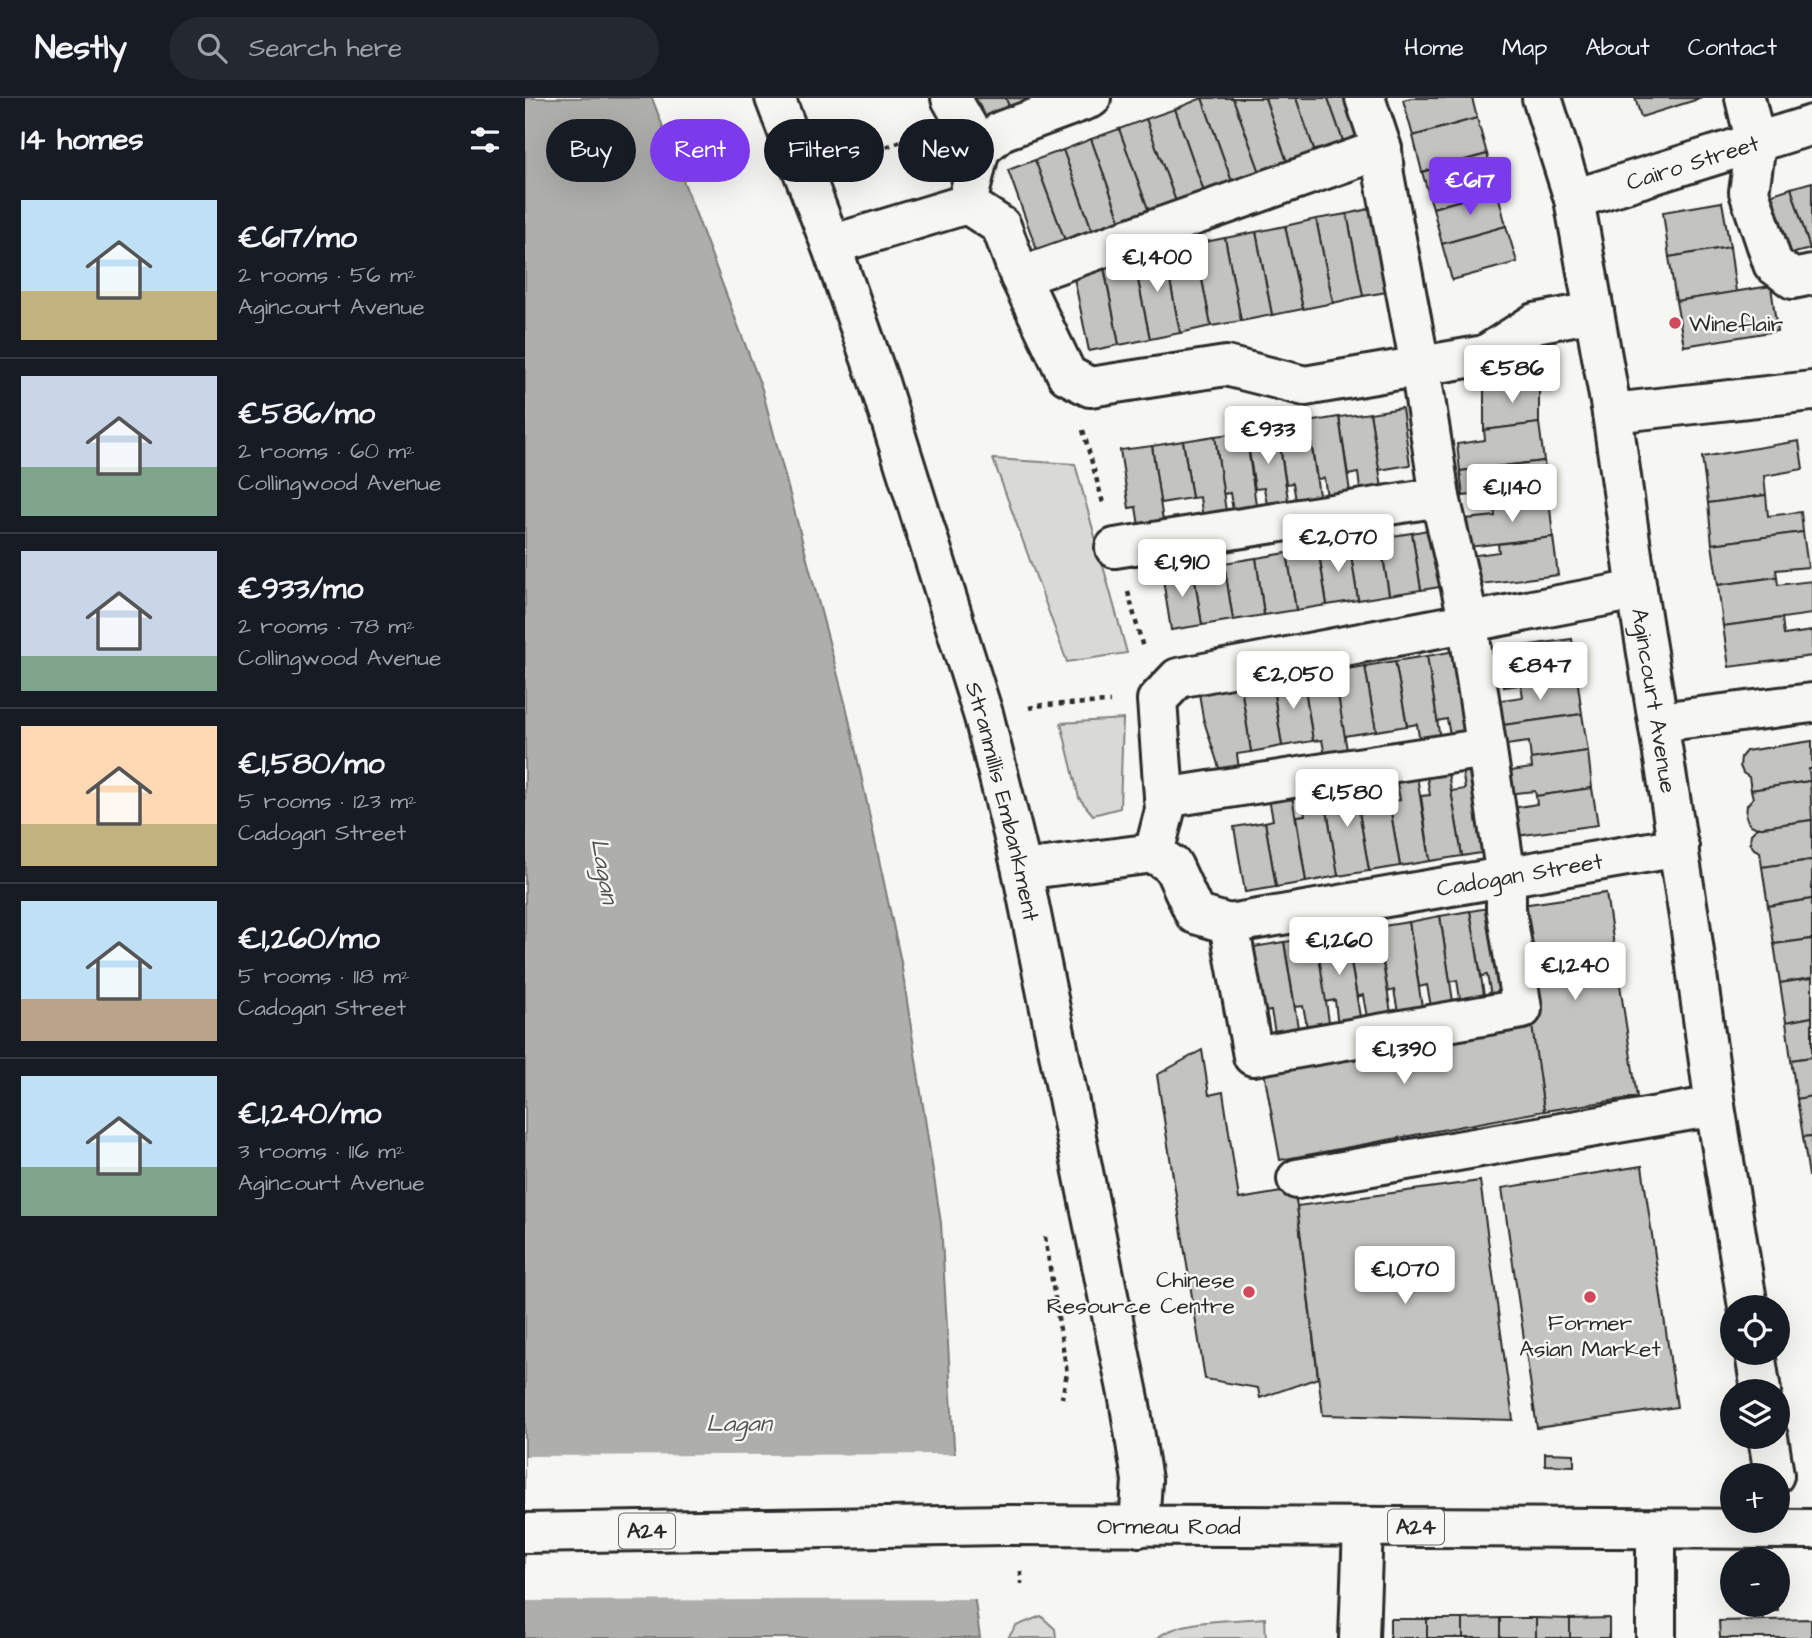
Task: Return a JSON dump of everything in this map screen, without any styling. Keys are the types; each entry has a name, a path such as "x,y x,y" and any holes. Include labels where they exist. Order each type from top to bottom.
{"street":[{"name":"Stranmillis Embankment","path":"775,98 878,379 984,717 1022,870 1129,1399 1143,1480 1139,1527"},
{"path":"994,129 1001,131 1091,98"},
{"path":"1229,924 1253,1056 1522,1009 1506,909 1506,877 1465,605 1440,496 1420,366 1384,175 1382,149 1365,98"},
{"name":"Agincourt Avenue","path":"1542,98 1574,199 1612,413 1637,590 1679,847 1715,1106 1746,1295"},
{"path":"1745,98 1756,144 1749,191 1773,264 1793,279 1812,275"},
{"name":"Cairo Street","path":"1574,199 1812,125"},
{"path":"1020,277 1382,149"},
{"path":"966,182 967,204"},
{"path":"831,245 967,204 1001,226 1020,277 1067,375 1090,387 1226,366 1305,386 1485,355 1535,323 1594,312"},
{"path":"1612,413 1812,391"},
{"path":"1115,548 1440,496"},
{"path":"1022,870 1154,853 1165,810 1157,700 1178,678 1637,590"},
{"path":"1659,722 1812,703"},
{"path":"1164,798 1486,748"},
{"name":"Cadogan Street","path":"1154,853 1173,866 1195,914 1229,924 1679,847"},
{"path":"1297,1179 1715,1106"},
{"name":"Ormeau Road","path":"525,1533 1021,1526 1720,1528"},
{"path":"1359,1638 1363,1527"},
{"path":"1656,1529 1656,1638"}],"path":[{"path":"1043,705 1157,700"},
{"path":"1043,1227 1067,1373 1062,1398"}],"shaded area":[{"path":"993,459 1075,464 1127,653 1067,662"},
{"path":"1123,719 1120,808 1093,815 1079,798 1061,723"},
{"path":"1041,1616 1055,1629 1056,1638 1008,1638 1016,1626"},
{"path":"1265,1618 1266,1638 1157,1638 1180,1627 1194,1624"}],"water":[{"name":"Lagan","path":"525,98 652,98 660,119 650,119 650,182 684,182 762,389 847,710 901,962 941,1223 954,1447 980,1638 525,1638"}],"pier":[{"path":"958,1454 979,1599 525,1601 525,1456"}],"building":[{"path":"974,98 1006,98 1011,112 991,119 982,119"},
{"path":"1006,98 1037,98 1011,112"},
{"path":"1202,98 1233,98 1264,183 1236,193"},
{"path":"1202,98 1236,193 1208,203 1175,109"},
{"path":"1233,98 1265,98 1291,173 1264,183"},
{"path":"1265,98 1296,98 1319,163 1291,173"},
{"path":"1296,98 1328,98 1347,152 1319,163"},
{"path":"1328,98 1359,98 1375,142 1347,152"},
{"path":"1472,98 1477,118 1413,136 1403,100"},
{"path":"1635,98 1702,98 1641,117"},
{"path":"1175,109 1208,203 1180,213 1146,119"},
{"path":"1477,118 1487,154 1422,172 1413,136"},
{"path":"1146,119 1180,213 1153,223 1119,129"},
{"path":"1119,129 1153,223 1125,234 1091,139"},
{"path":"1091,139 1125,234 1097,244 1063,150"},
{"path":"1063,150 1097,244 1070,254 1035,160"},
{"path":"1487,154 1497,190 1433,208 1422,172"},
{"path":"1035,160 1070,254 1042,264 1008,170"},
{"path":"1812,182 1812,248 1810,249 1791,188"},
{"path":"1791,188 1810,249 1779,257 1761,198"},
{"path":"1497,190 1506,226 1442,244 1433,208"},
{"path":"1722,202 1730,247 1669,257 1663,212"},
{"path":"1377,207 1393,291 1363,296 1347,214"},
{"path":"1347,214 1363,296 1333,303 1316,219"},
{"path":"1316,219 1333,303 1303,309 1285,226"},
{"path":"1285,226 1303,309 1272,315 1256,232"},
{"path":"1506,226 1517,262 1452,280 1442,244"},
{"path":"1256,232 1272,315 1241,321 1225,238"},
{"path":"1225,238 1241,321 1211,326 1195,244"},
{"path":"1195,244 1211,326 1180,333 1164,250"},
{"path":"1730,247 1736,292 1676,301 1669,257"},
{"path":"1164,250 1180,333 1150,339 1133,256"},
{"path":"1133,256 1150,339 1119,345 1103,262"},
{"path":"1103,262 1119,345 1089,351 1072,268"},
{"path":"1771,286 1777,331 1684,346 1676,301"},
{"path":"1539,381 1539,423 1484,430 1484,388"},
{"path":"1402,408 1410,465 1379,470 1370,413"},
{"path":"1370,413 1383,494 1361,497 1358,473 1348,475 1339,417"},
{"path":"1339,417 1351,499 1328,502 1324,478 1317,479 1308,422"},
{"path":"1308,422 1320,502 1297,506 1293,483 1286,484 1277,427"},
{"path":"1539,423 1544,461 1460,471 1457,444 1485,440 1484,430"},
{"path":"1277,427 1289,506 1268,510 1264,488 1255,489 1246,432"},
{"path":"1246,432 1257,512 1234,516 1230,493 1223,494 1215,436"},
{"path":"1215,436 1228,525 1204,528 1200,497 1192,498 1183,441"},
{"path":"1183,441 1192,498 1160,503 1152,446"},
{"path":"1799,441 1803,469 1764,476 1766,495 1708,503 1702,457"},
{"path":"1152,446 1164,528 1140,532 1136,507 1129,508 1120,450"},
{"path":"1544,461 1549,499 1494,506 1492,492 1463,496 1460,471"},
{"path":"1766,495 1768,516 1801,512 1803,532 1712,544 1708,503"},
{"path":"1549,499 1553,537 1469,547 1466,519 1495,516 1494,506"},
{"path":"1443,527 1452,585 1421,590 1412,533"},
{"path":"1803,532 1808,567 1776,570 1777,577 1718,585 1712,544"},
{"path":"1412,533 1421,590 1389,595 1380,538"},
{"path":"1553,537 1558,575 1472,585 1469,556 1499,552 1498,544"},
{"path":"1380,538 1389,595 1358,600 1349,543"},
{"path":"1349,543 1358,600 1327,605 1318,548"},
{"path":"1318,548 1327,605 1296,610 1287,553"},
{"path":"1287,553 1296,610 1264,615 1256,558"},
{"path":"1256,558 1264,615 1233,620 1224,563"},
{"path":"1224,563 1233,620 1202,625 1193,568"},
{"path":"1193,568 1202,625 1171,630 1162,573"},
{"path":"1777,577 1778,585 1812,581 1812,614 1723,626 1718,585"},
{"path":"1782,618 1784,635 1812,631 1812,656 1729,667 1723,626"},
{"path":"1572,639 1577,677 1504,687 1502,673 1486,675 1482,652"},
{"path":"1461,650 1477,741 1452,746 1447,719 1437,721 1427,656"},
{"path":"1427,656 1441,745 1421,749 1417,724 1407,726 1395,661"},
{"path":"1395,661 1407,726 1376,731 1365,666"},
{"path":"1365,666 1376,731 1344,736 1334,671"},
{"path":"1334,671 1349,762 1327,766 1322,740 1313,741 1303,676"},
{"path":"1303,676 1313,741 1282,746 1272,682"},
{"path":"1577,677 1582,714 1496,726 1493,701 1523,697 1521,684"},
{"path":"1272,682 1282,746 1251,752 1241,687"},
{"path":"1241,687 1251,752 1237,754 1240,777 1223,780 1203,718 1199,693"},
{"path":"1582,714 1588,751 1531,759 1529,742 1499,746 1496,726"},
{"path":"1812,741 1810,781 1751,790 1749,777 1743,773 1740,766 1741,757 1746,751"},
{"path":"1588,751 1592,788 1536,796 1535,791 1507,794 1504,772 1532,768 1531,759"},
{"path":"1477,754 1493,851 1462,856 1451,791 1465,789 1460,757"},
{"path":"1446,761 1462,856 1430,861 1421,796 1430,795 1425,765"},
{"path":"1415,763 1430,861 1400,866 1389,801 1400,800 1394,767"},
{"path":"1384,772 1400,866 1369,871 1358,806 1371,805 1366,775"},
{"path":"1353,776 1369,871 1338,876 1327,811 1335,810 1331,780"},
{"path":"1322,780 1338,876 1306,882 1296,816 1305,815 1300,784"},
{"path":"1810,781 1812,820 1757,828 1749,824 1746,816 1747,805 1753,798 1751,790"},
{"path":"1592,788 1598,825 1509,837 1506,809 1537,804 1536,796"},
{"path":"1291,789 1306,882 1276,887 1265,822 1273,820 1268,793"},
{"path":"1812,820 1812,860 1762,867 1760,852 1750,843 1751,834 1757,828"},
{"path":"1265,822 1276,887 1245,892 1234,827"},
{"path":"1812,860 1812,899 1768,906 1762,867"},
{"path":"1606,893 1637,1097 1544,1111 1514,906"},
{"path":"1812,899 1812,939 1774,944 1768,906"},
{"path":"1501,906 1516,996 1492,1000 1487,975 1481,976 1470,911"},
{"path":"1470,911 1485,1001 1461,1005 1457,980 1450,982 1440,916"},
{"path":"1440,916 1454,1008 1432,1012 1427,985 1419,987 1409,922"},
{"path":"1409,922 1423,1014 1399,1018 1394,990 1388,992 1377,927"},
{"path":"1377,927 1392,1019 1368,1023 1363,995 1357,997 1346,932"},
{"path":"1346,932 1361,1023 1338,1027 1335,1000 1325,1002 1316,937"},
{"path":"1316,937 1330,1028 1308,1031 1303,1006 1295,1007 1284,942"},
{"path":"1812,939 1812,978 1780,983 1774,944"},
{"path":"1284,942 1299,1034 1276,1038 1271,1011 1264,1012 1253,947"},
{"path":"1812,978 1812,1017 1786,1022 1780,983"},
{"path":"1530,1011 1544,1111 1280,1160 1262,1061"},
{"path":"1812,1017 1812,1057 1791,1060 1786,1022"},
{"name":"Chinese Resource Centre","path":"1202,1050 1209,1095 1223,1092 1239,1199 1293,1190 1297,1206 1318,1378 1260,1398 1258,1388 1205,1379 1157,1075"},
{"path":"1812,1057 1812,1096 1797,1099 1791,1060"},
{"path":"1812,1096 1812,1136 1803,1137 1797,1099"},
{"path":"1812,1136 1812,1175 1809,1176 1803,1137"},
{"name":"Former Asian Market","path":"1642,1166 1677,1407 1537,1428 1502,1188"},
{"path":"1480,1181 1513,1420 1323,1415 1297,1206"},
{"path":"1545,1453 1574,1454 1574,1466 1545,1465"},
{"path":"1500,1618 1500,1638 1463,1638 1463,1619"},
{"path":"1500,1618 1536,1618 1536,1638 1500,1638"},
{"path":"1536,1618 1570,1619 1570,1638 1536,1638"},
{"path":"1609,1618 1609,1638 1570,1638 1570,1619"},
{"path":"1390,1619 1427,1619 1427,1638 1390,1638"},
{"path":"1427,1619 1463,1619 1463,1638 1427,1638"},
{"path":"1811,1619 1811,1638 1720,1638 1719,1621"}],"place":[{"name":"Wineflair","path":"1675,323"},
{"name":"Chinese Resource Centre","path":"1249,1292"},
{"name":"Former Asian Market","path":"1590,1297"}]}
